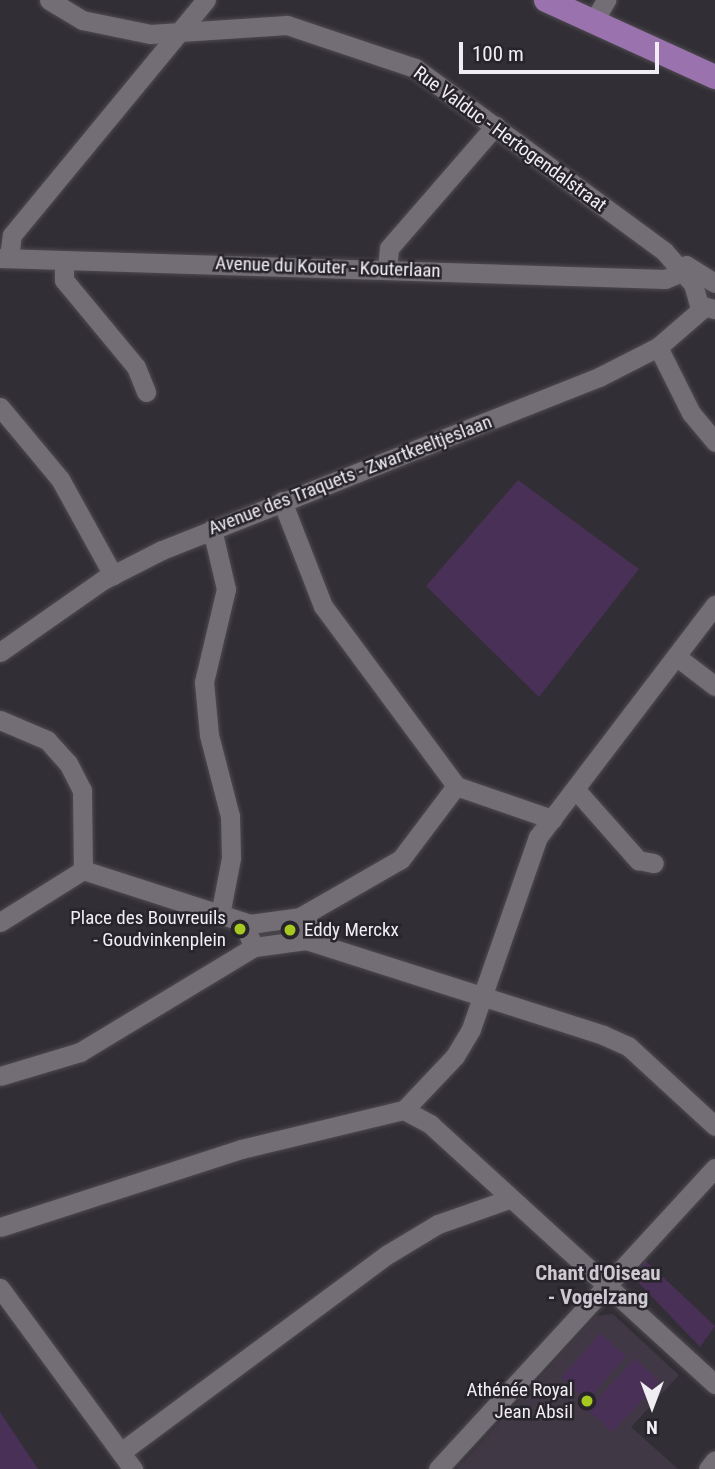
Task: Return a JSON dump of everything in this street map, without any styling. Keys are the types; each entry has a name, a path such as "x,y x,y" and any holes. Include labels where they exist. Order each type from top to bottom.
{"main road":[{"path":"545,0 715,77"}],"street":[{"name":"Rue Valduc - Hertogendalstraat","path":"49,0 82,20 117,31 177,33 287,25 415,68 678,267 708,294"},
{"path":"4,258 12,235 206,0"},
{"path":"593,22 606,0"},
{"path":"387,268 389,248 495,126"},
{"name":"Avenue du Kouter - Kouterlaan","path":"4,258 655,277 678,267"},
{"path":"64,260 64,279 136,367 146,392"},
{"name":"Avenue des Traquets - Zwartkeeltjeslaan","path":"0,652 113,575 212,529 599,377 658,346 708,294"},
{"path":"658,346 691,413 715,442"},
{"path":"0,407 60,479 113,575"},
{"path":"282,501 323,606 456,786 552,819"},
{"path":"212,529 226,589 204,682 207,727 230,816 231,858 220,915"},
{"path":"0,1227 241,1149 404,1110 426,1090 455,1056 484,995 528,856 552,819 715,605"},
{"path":"677,657 715,686"},
{"path":"0,720 47,740 68,763 82,790 83,870"},
{"path":"83,870 250,924 300,917 401,859 456,786"},
{"path":"576,790 638,860 654,863"},
{"path":"0,922 83,870"},
{"path":"300,917 308,922 306,940"},
{"path":"250,924 247,943 254,947"},
{"path":"0,1076 80,1052 254,947 306,940 578,1024 628,1046 715,1126"},
{"path":"426,1090 430,1124"},
{"path":"404,1110 430,1124 509,1199 715,1384"},
{"path":"438,1469 715,1168"},
{"path":"121,1452 388,1254 438,1224 509,1199"},
{"path":"0,1288 133,1469"},
{"path":"708,1469 715,1460"}],"shaded area":[{"path":"518,480 639,569 539,697 426,586"},
{"path":"645,1260 715,1326 700,1347 636,1280"},
{"name":"Athénée Royal Jean Absil","path":"613,1314 679,1375 631,1427 678,1469 457,1469 596,1316"},
{"path":"600,1333 626,1356 588,1400 561,1378"},
{"path":"635,1358 660,1381 612,1432 587,1409"},
{"path":"0,1412 38,1469 0,1469"}],"place":[{"name":"Place des Bouvreuils - Goudvinkenplein","path":"240,929"},
{"name":"Eddy Merckx","path":"290,930"},
{"name":"Athénée Royal Jean Absil","path":"587,1401"}],"district":[{"name":"Chant d'Oiseau - Vogelzang","path":"598,1285"}]}
